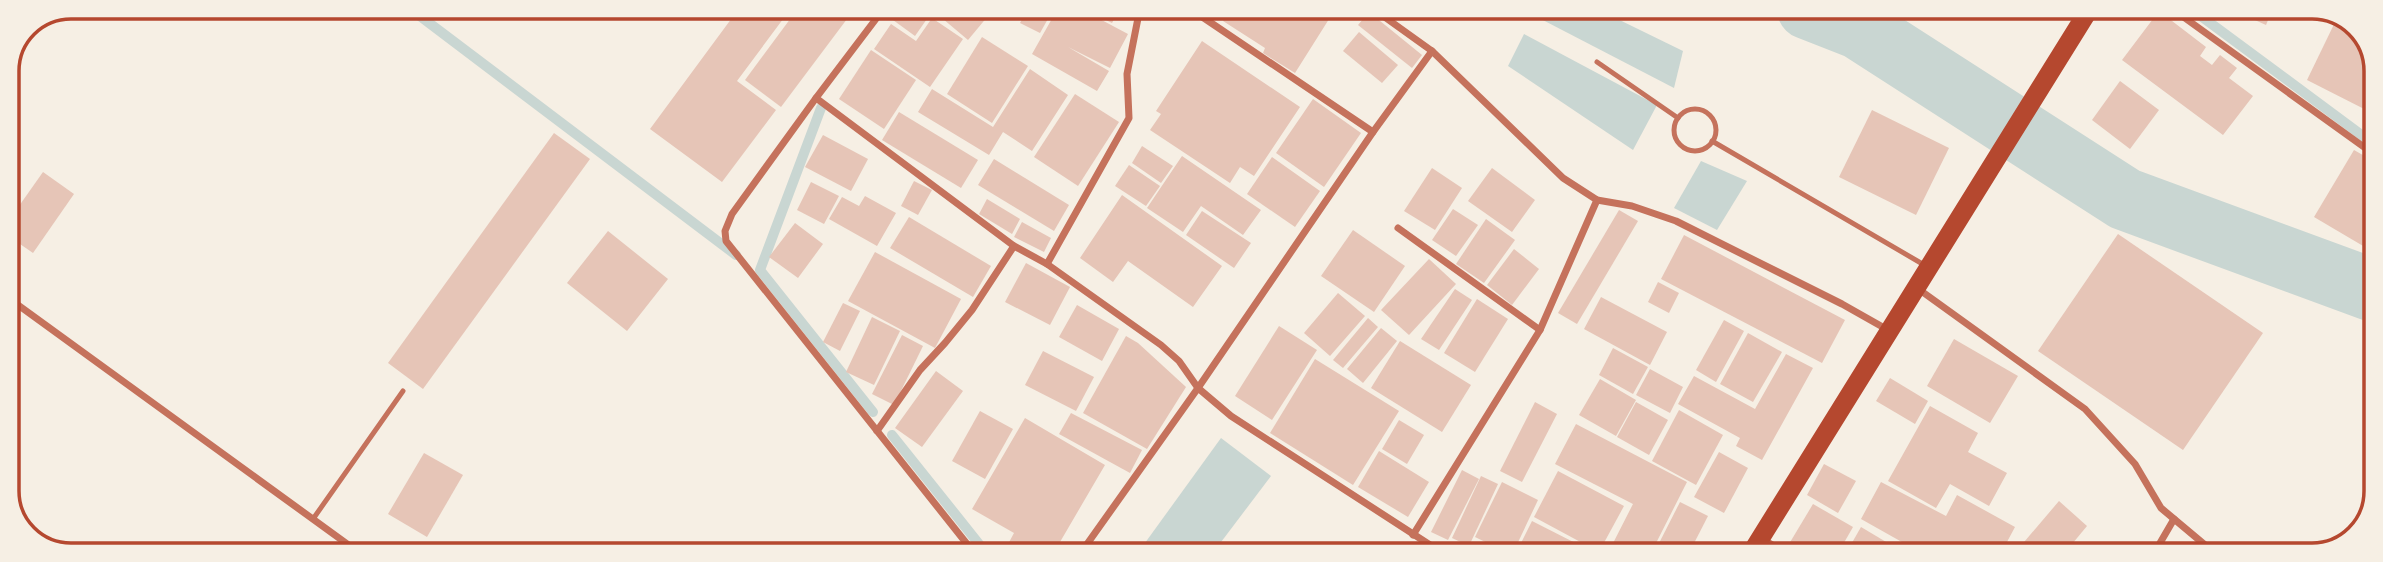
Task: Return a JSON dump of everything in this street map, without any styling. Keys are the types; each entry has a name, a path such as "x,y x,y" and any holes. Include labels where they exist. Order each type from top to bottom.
{"highway":[{"path":"1757,543 2083,19"}],"street":[{"path":"876,19 816,97 732,214 725,231 726,241 966,543"},
{"path":"1047,264 1129,118 1127,74 1138,19"},
{"path":"1205,19 1373,132"},
{"path":"1387,19 1432,51 1563,178 1597,200 1632,206 1676,220 1842,304 1889,331"},
{"path":"2187,19 2364,143"},
{"path":"1088,543 1432,51"},
{"path":"816,97 1014,246 1047,264 1161,345 1179,360 1198,388 1231,416 1426,543"},
{"path":"1413,535 1540,330 1597,200"},
{"path":"1398,228 1540,330"},
{"path":"877,432 920,370 972,310 1014,246"},
{"path":"1916,287 2085,409 2135,464 2161,508 2203,543"},
{"path":"19,306 346,543"},
{"path":"2160,543 2174,519"},
{"path":"1760,538 1768,543"}],"lane":[{"path":"1597,62 1678,118"},
{"path":"1698,108 1713,118 1717,134 1712,141 1707,149 1690,152 1676,143 1673,126 1682,112 1698,108"},
{"path":"1712,141 1928,268"},
{"path":"313,519 403,391"}],"shaded area":[{"path":"1541,19 1618,19 1683,51 1674,88"},
{"path":"1524,34 1657,105 1633,150 1508,66"},
{"path":"1701,161 1747,181 1717,230 1674,208"},
{"path":"1221,438 1271,476 1220,543 1145,543"}],"building":[{"path":"731,19 783,19 737,81 776,110 722,182 650,129"},
{"path":"790,19 847,19 781,107 745,80"},
{"path":"894,19 927,19 915,36"},
{"path":"931,19 963,39 930,87 874,49 891,24 916,41"},
{"path":"943,19 986,19 968,40"},
{"path":"1022,19 1048,19 1040,33 1020,23"},
{"path":"1052,19 1100,19 1128,34 1110,68 1068,47 1109,71 1097,91 1032,54"},
{"path":"1329,19 1295,73 1263,53 1265,48 1223,21"},
{"path":"1363,19 1378,19 1422,55 1412,68 1358,25"},
{"path":"2153,19 2169,19 2206,47 2200,56 2212,65 2220,55 2237,68 2229,78 2253,96 2223,135 2122,60"},
{"path":"2253,19 2268,19 2266,25"},
{"path":"2334,24 2338,26 2357,45 2362,58 2364,109 2307,80"},
{"path":"1359,32 1398,65 1382,83 1343,51"},
{"path":"982,37 1028,66 992,123 947,94"},
{"path":"1202,41 1300,107 1254,176 1240,167 1230,183 1150,130 1161,114 1156,111"},
{"path":"871,50 916,80 884,129 839,99"},
{"path":"1030,69 1068,95 1032,151 1003,132 989,155 918,112 932,89 993,127"},
{"path":"2120,81 2159,110 2130,149 2092,120"},
{"path":"1075,94 1119,122 1078,186 1034,157"},
{"path":"1313,99 1361,133 1324,187 1276,153"},
{"path":"1872,110 1949,148 1916,215 1839,177"},
{"path":"899,112 978,160 961,188 882,140"},
{"path":"554,133 590,159 423,389 388,363"},
{"path":"823,135 868,159 851,191 805,167"},
{"path":"1142,146 1173,166 1161,183 1132,163"},
{"path":"2354,150 2364,156 2364,247 2314,217"},
{"path":"1182,156 1261,210 1243,235 1201,206 1183,232 1147,208"},
{"path":"1272,157 1320,191 1295,227 1247,194"},
{"path":"994,159 1069,205 1054,231 978,185"},
{"path":"1129,165 1160,186 1146,206 1115,186"},
{"path":"1432,168 1462,188 1435,230 1404,211"},
{"path":"1492,168 1535,200 1512,232 1468,201"},
{"path":"43,172 74,194 33,253 19,243 19,206"},
{"path":"914,181 932,190 918,215 901,206"},
{"path":"811,182 839,196 824,224 797,210"},
{"path":"1122,195 1222,266 1193,307 1128,261 1113,282 1080,258"},
{"path":"865,196 896,213 877,246 829,219 842,197 859,206"},
{"path":"987,199 1020,219 1012,234 979,214"},
{"path":"1453,209 1478,225 1456,256 1432,240"},
{"path":"1619,210 1638,221 1577,324 1558,313"},
{"path":"1202,211 1251,243 1234,268 1186,235"},
{"path":"909,217 991,266 973,297 890,248"},
{"path":"1486,219 1515,240 1484,283 1456,264"},
{"path":"1022,222 1051,238 1044,252 1014,237"},
{"path":"795,223 823,244 798,278 769,257"},
{"path":"1353,230 1405,266 1374,312 1321,276"},
{"path":"608,231 668,279 627,331 567,283"},
{"path":"2118,234 2263,333 2183,450 2038,351"},
{"path":"1684,235 1845,320 1822,363 1661,279"},
{"path":"1514,249 1539,269 1512,305 1487,285"},
{"path":"875,252 961,299 935,348 848,301"},
{"path":"1429,259 1456,284 1409,335 1381,310"},
{"path":"1026,263 1070,287 1050,325 1005,302"},
{"path":"1658,282 1679,293 1669,313 1648,302"},
{"path":"1455,289 1472,300 1439,350 1421,339"},
{"path":"1338,293 1365,316 1330,356 1304,333"},
{"path":"1601,297 1667,332 1650,365 1584,329"},
{"path":"1477,299 1508,319 1475,372 1444,353"},
{"path":"843,303 860,311 840,351 823,342"},
{"path":"1077,305 1119,329 1102,361 1059,337"},
{"path":"872,317 900,331 874,385 846,372"},
{"path":"1368,318 1378,327 1343,368 1333,360"},
{"path":"1724,320 1744,331 1716,382 1696,370"},
{"path":"1279,326 1317,350 1272,420 1235,396"},
{"path":"1381,328 1397,341 1363,383 1347,369"},
{"path":"1748,333 1782,352 1753,402 1720,384"},
{"path":"902,335 923,346 894,405 872,394"},
{"path":"1126,336 1138,343 1186,387 1147,449 1083,413"},
{"path":"1954,339 2018,376 1990,423 1927,386"},
{"path":"1400,341 1471,385 1442,432 1371,388"},
{"path":"1613,348 1648,367 1633,394 1599,375"},
{"path":"1043,351 1094,377 1076,411 1025,385"},
{"path":"1786,354 1813,368 1762,460 1736,446 1740,438 1678,404 1694,376 1755,409"},
{"path":"1315,359 1399,411 1353,485 1270,433"},
{"path":"1650,369 1683,387 1670,413 1636,395"},
{"path":"936,371 963,391 922,447 895,428"},
{"path":"1890,378 1928,401 1915,424 1876,401"},
{"path":"1600,379 1636,400 1616,436 1579,415"},
{"path":"1535,402 1557,414 1522,482 1500,471"},
{"path":"1636,402 1668,420 1649,455 1617,437"},
{"path":"1930,406 1978,433 1968,452 2007,473 1989,506 1950,484 1936,508 1888,481"},
{"path":"1679,410 1723,435 1696,485 1652,461"},
{"path":"980,411 1013,429 985,479 952,461"},
{"path":"1071,413 1142,450 1130,473 1059,434"},
{"path":"1025,418 1105,465 1059,543 1009,543 1014,533 972,509"},
{"path":"1399,420 1424,435 1407,464 1382,449"},
{"path":"1576,424 1687,482 1656,543 1613,543 1633,504 1555,464"},
{"path":"1379,451 1429,482 1408,517 1358,487"},
{"path":"1719,452 1748,468 1724,513 1694,497"},
{"path":"424,453 463,475 427,537 388,514"},
{"path":"1824,464 1856,481 1838,513 1807,495"},
{"path":"1462,470 1479,479 1448,540 1431,532"},
{"path":"1558,471 1624,506 1604,543 1582,543 1534,517"},
{"path":"1481,476 1498,484 1470,543 1452,538"},
{"path":"1502,482 1538,500 1518,543 1487,543 1475,537"},
{"path":"1881,482 1946,516 1957,495 2015,527 2006,543 1904,543 1861,519"},
{"path":"2059,501 2087,526 2073,543 2023,543"},
{"path":"1680,502 1708,516 1694,543 1659,543"},
{"path":"1813,504 1853,527 1844,543 1790,543"},
{"path":"1532,521 1575,543 1521,543"},
{"path":"1861,527 1888,543 1852,543"}],"waterway":[{"path":"424,19 736,255"},
{"path":"1836,19 1859,28 2125,199 2364,287"},
{"path":"2205,19 2364,137"},
{"path":"821,108 760,270 873,412"},
{"path":"892,435 978,543"}]}
